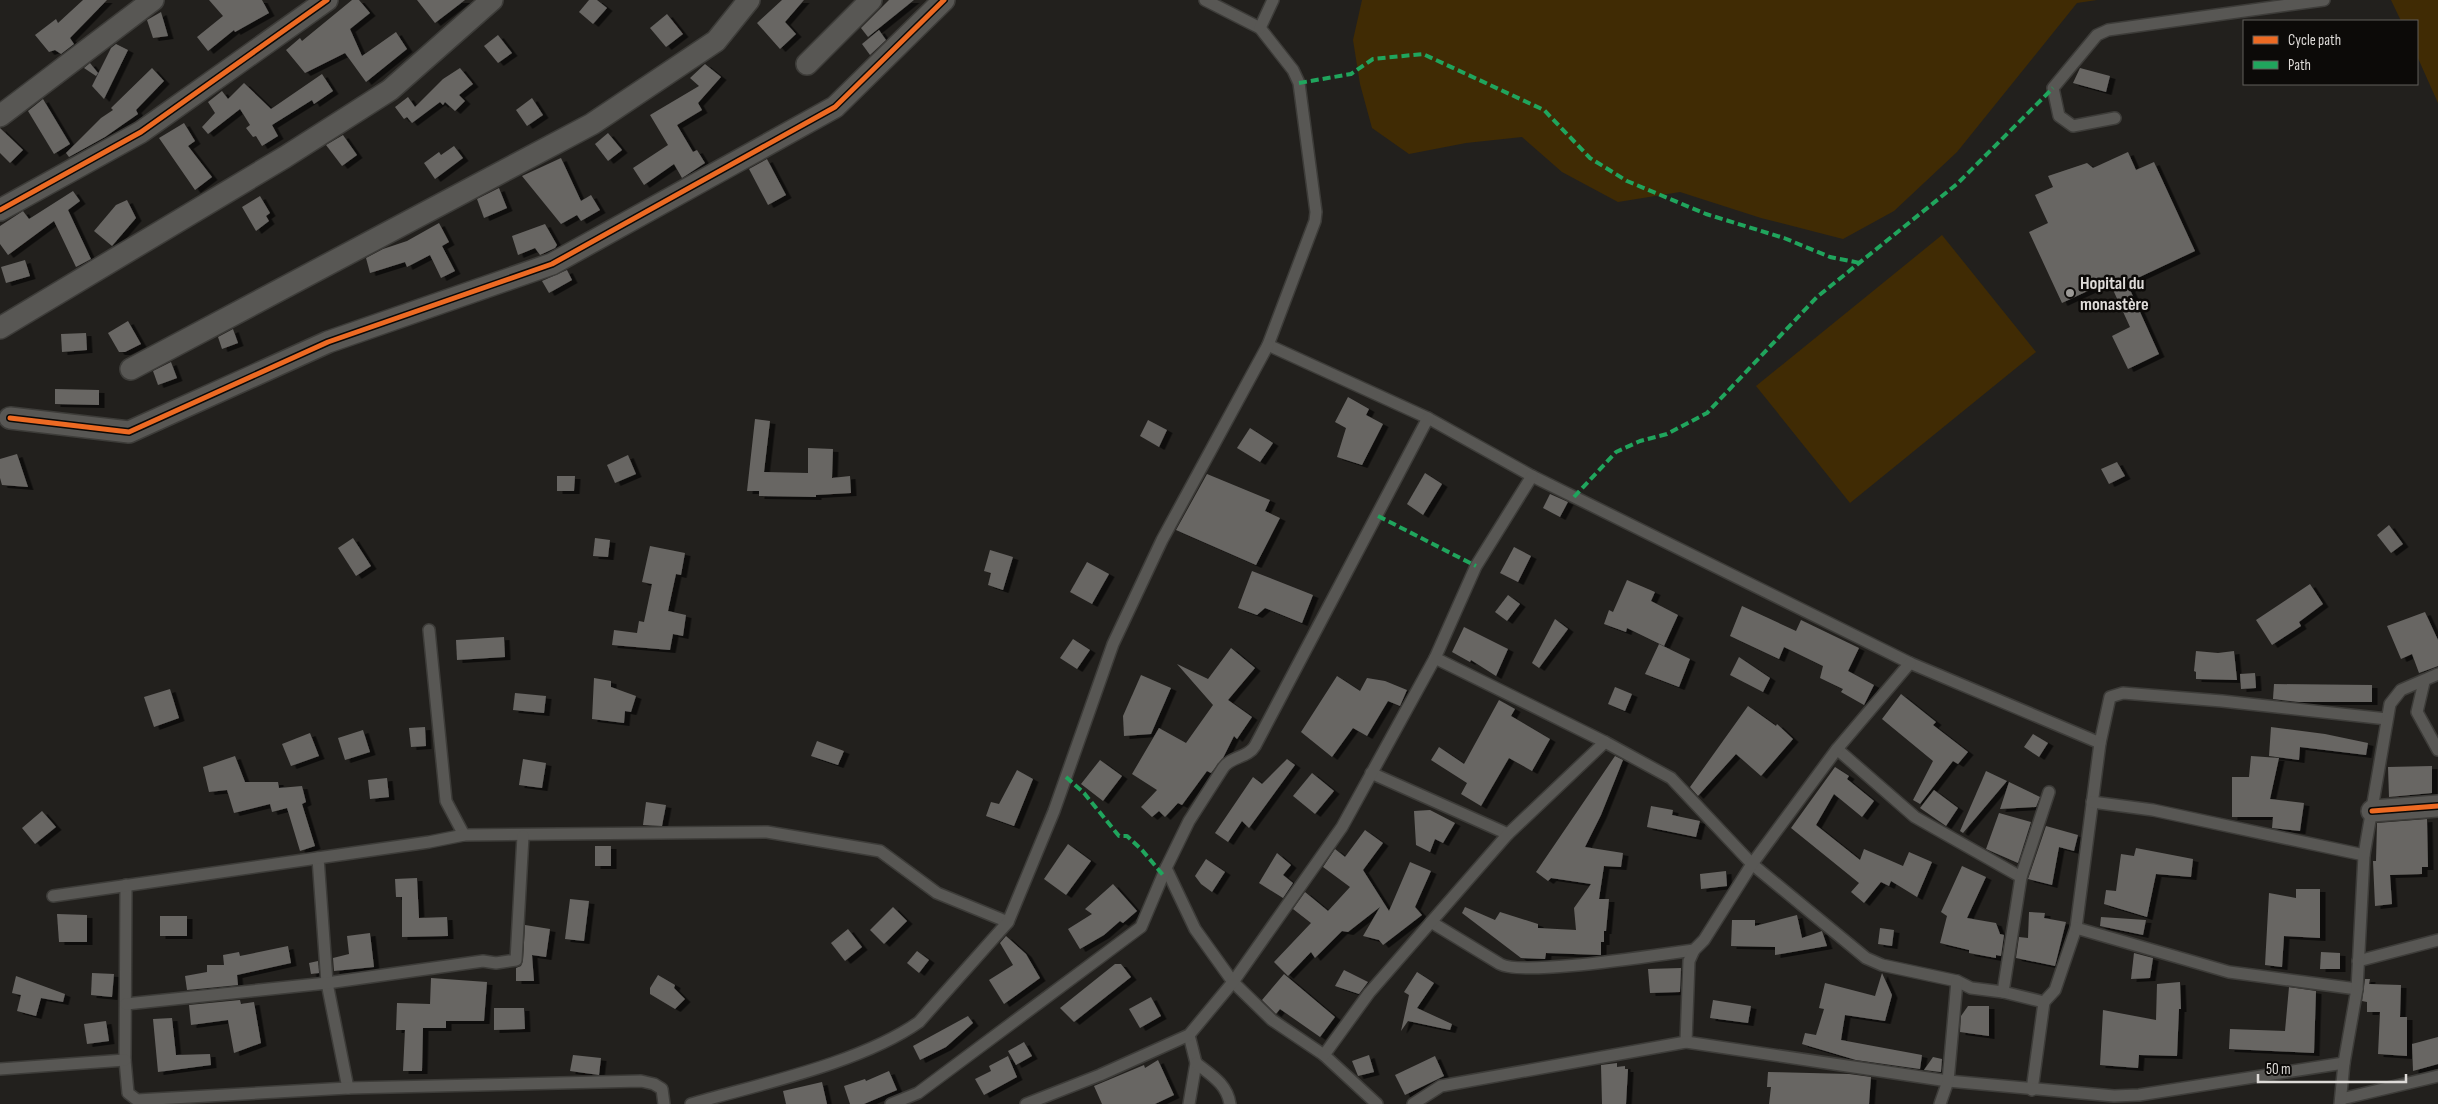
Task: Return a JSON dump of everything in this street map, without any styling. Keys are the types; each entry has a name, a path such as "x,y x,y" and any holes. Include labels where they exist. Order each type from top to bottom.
{"street":[{"path":"0,116 153,0"},
{"path":"0,210 141,132 327,0"},
{"path":"0,328 285,157 390,90 492,0"},
{"path":"131,369 592,124 716,41 749,0"},
{"path":"807,64 871,0"},
{"path":"10,418 129,432 328,342 552,264 835,107 944,0"},
{"path":"2372,811 2438,806"}],"lane":[{"path":"691,1104 849,1057 910,1028 919,1022 1008,922 1054,810 1113,644 1162,540 1268,345 1316,221 1299,83 1293,70 1260,28 1205,0"},
{"path":"1260,28 1273,0"},
{"path":"2115,118 2072,126 2059,116 2053,88 2097,35 2108,30 2324,0"},
{"path":"1268,345 1428,418 1532,476 1910,663 2100,744"},
{"path":"891,1104 918,1093 1141,927 1166,868 1189,821 1229,760 1253,749 1428,418"},
{"path":"1026,1104 1100,1075 1189,1035 1233,982 1342,827 1435,658 1476,566 1532,476"},
{"path":"429,630 446,801 464,835"},
{"path":"1435,658 1605,742 1671,778 1752,864 1866,958 1882,965 1956,981 1971,988 2003,992 2044,1002"},
{"path":"1686,1042 1689,962 1694,950 1704,940 1752,864 1837,749 1910,663"},
{"path":"2438,674 2424,682 2401,690 2390,704 2364,855 2357,989 2344,1063 2341,1102 2438,1076"},
{"path":"2424,682 2418,712 2438,750"},
{"path":"2032,1090 2044,1002 2056,990 2076,928 2100,744 2110,697 2123,693 2222,701 2387,719"},
{"path":"1324,1054 1368,993 1508,834 1605,742"},
{"path":"1837,749 1915,817 2021,877"},
{"path":"1372,773 1508,834"},
{"path":"2003,992 2021,877 2049,792"},
{"path":"2092,802 2153,810 2364,855"},
{"path":"53,896 429,842 464,835 523,836 757,831 871,849 889,856 947,899 1008,922"},
{"path":"126,1004 327,983 483,961 496,963 516,960 523,836"},
{"path":"318,858 327,983 348,1088"},
{"path":"1166,868 1194,929 1233,982 1272,1020 1324,1054 1377,1104"},
{"path":"126,885 125,1060 128,1093 137,1100 348,1088 641,1081 654,1084 662,1089 664,1104"},
{"path":"1431,922 1500,964 1512,968 1577,965 1694,950"},
{"path":"2076,928 2229,972 2357,989"},
{"path":"2358,961 2438,940"},
{"path":"1940,1104 1948,1081 1956,981"},
{"path":"1189,1035 1196,1063 1189,1104"},
{"path":"1413,1104 1441,1086 1686,1042 1948,1081 2114,1096 2139,1100 2344,1063"},
{"path":"0,1069 125,1060"},
{"path":"1196,1063 1223,1085 1228,1094 1230,1104"}],"shaded area":[{"path":"1362,0 2097,0 2077,3 1957,152 1894,211 1843,239 1761,218 1680,192 1618,202 1562,172 1522,137 1466,143 1409,154 1372,128 1360,84 1353,40"},
{"path":"2391,0 2438,0 2438,103 2418,58 2418,20 2401,20"},
{"path":"1942,235 2036,352 1850,503 1756,386"}],"building":[{"path":"83,0 107,0 70,38 74,44 61,54 55,50 49,52 35,35 56,19 58,23"},
{"path":"209,0 262,0 269,13 235,32 234,30 208,51 197,37 223,16"},
{"path":"352,0 359,0 370,13 350,29 362,56 396,32 407,49 366,82 345,53 305,73 286,50 300,38 302,41"},
{"path":"417,0 465,0 435,23"},
{"path":"589,0 597,0 607,8 593,24 579,12"},
{"path":"782,0 804,0 785,22 796,34 780,49 757,23"},
{"path":"889,0 914,0 868,37 861,28"},
{"path":"161,12 168,36 153,38 147,20"},
{"path":"667,14 683,34 666,47 650,28"},
{"path":"879,30 886,40 870,55 862,44"},
{"path":"498,35 512,53 498,63 484,46"},
{"path":"116,44 128,50 104,99 92,86 111,48"},
{"path":"90,63 98,73 96,76 84,68"},
{"path":"705,64 721,77 698,103 702,110 677,125 693,152 697,150 705,163 682,178 674,164 644,185 633,168 668,145 650,115 699,86 690,78"},
{"path":"152,68 164,81 136,110 138,114 105,137 69,157 66,153 101,118 113,110 111,108"},
{"path":"460,68 473,84 459,95 465,101 455,111 445,102 443,105 440,102 412,123 407,117 404,119 395,107 408,97 415,107 443,79"},
{"path":"2080,68 2110,76 2106,92 2073,83"},
{"path":"322,74 333,91 314,104 312,100 272,125 278,136 262,146 256,136 253,137 246,128 250,125 240,109 208,134 202,127 215,113 208,102 222,91 228,99 244,83 271,109"},
{"path":"532,98 543,115 527,126 516,110"},
{"path":"43,99 70,144 54,154 28,111"},
{"path":"184,123 195,141 188,146 212,177 195,190 159,138"},
{"path":"0,128 23,150 10,163 0,153"},
{"path":"608,133 622,150 608,161 595,144"},
{"path":"343,135 357,155 342,166 326,145"},
{"path":"454,146 463,158 435,179 424,163 439,152 441,155"},
{"name":"Hopital du monastère","path":"2128,152 2136,170 2154,162 2195,251 2127,283 2159,354 2128,369 2112,336 2130,327 2109,281 2062,303 2029,232 2048,223 2035,195 2053,187 2048,176 2087,163 2093,168"},
{"path":"561,158 581,201 591,195 600,210 581,221 577,215 561,224 522,176"},
{"path":"767,159 786,195 768,205 749,169"},
{"path":"499,188 507,208 484,218 477,199"},
{"path":"73,191 80,201 68,210 91,259 76,267 54,221 8,255 0,244 0,226 23,211 29,219"},
{"path":"260,196 270,213 266,216 269,221 256,231 242,207"},
{"path":"127,200 136,218 112,246 94,231 116,205"},
{"path":"439,223 449,242 442,246 455,271 441,278 430,255 407,267 405,262 370,273 366,258 383,249 407,241"},
{"path":"545,224 557,245 555,248 540,255 535,248 518,255 512,236"},
{"path":"25,260 30,276 6,283 1,267"},
{"path":"567,270 572,280 549,293 542,281"},
{"path":"128,321 141,344 125,352 119,352 108,333"},
{"path":"233,329 238,343 222,349 218,337"},
{"path":"86,333 87,350 62,352 61,334"},
{"path":"171,362 177,378 158,385 153,371"},
{"path":"55,389 99,390 99,405 55,404"},
{"path":"1348,397 1369,409 1366,415 1383,424 1362,465 1337,457 1346,428 1335,422"},
{"path":"755,419 770,421 764,472 808,473 808,448 833,449 832,478 850,476 851,493 816,495 816,497 759,496 759,491 747,491"},
{"path":"1148,420 1167,430 1159,447 1140,436"},
{"path":"1250,428 1273,443 1260,462 1237,448"},
{"path":"17,454 28,487 2,485 0,459"},
{"path":"628,455 636,474 615,483 607,465"},
{"path":"2117,462 2125,476 2109,484 2101,469"},
{"path":"1425,473 1442,484 1423,515 1407,504"},
{"path":"1207,474 1270,500 1265,511 1280,518 1256,565 1176,530"},
{"path":"557,476 575,476 574,491 557,491"},
{"path":"1550,494 1568,502 1560,517 1543,508"},
{"path":"2389,525 2403,544 2391,553 2377,535"},
{"path":"353,538 371,566 356,576 338,548"},
{"path":"595,538 610,540 608,557 593,556"},
{"path":"650,546 685,553 681,575 676,574 668,611 686,615 683,636 673,634 670,650 612,645 614,630 637,633 639,621 644,622 652,584 642,582"},
{"path":"1514,547 1531,556 1518,582 1500,573"},
{"path":"990,550 1013,557 1003,590 988,585 991,573 984,571"},
{"path":"1087,562 1109,574 1092,604 1070,592"},
{"path":"1252,571 1313,595 1302,623 1265,608 1257,615 1238,608"},
{"path":"1627,580 1655,592 1651,601 1678,615 1664,646 1627,628 1626,632 1604,624 1609,610 1613,612"},
{"path":"2310,584 2323,604 2299,622 2301,626 2272,645 2256,620"},
{"path":"1508,595 1520,604 1507,621 1495,612"},
{"path":"1742,606 1796,631 1801,620 1859,648 1848,671 1874,685 1864,705 1841,692 1843,689 1820,678 1823,666 1784,647 1779,659 1730,636"},
{"path":"2425,612 2438,640 2438,666 2419,673 2412,654 2401,659 2387,626"},
{"path":"1555,619 1568,629 1539,668 1532,663"},
{"path":"1464,627 1508,649 1496,676 1471,660 1470,662 1452,652"},
{"path":"504,637 505,657 457,660 456,640"},
{"path":"1073,639 1090,650 1077,669 1060,658"},
{"path":"1659,644 1690,659 1679,687 1645,674"},
{"path":"1231,648 1255,668 1228,700 1252,717 1237,739 1234,736 1223,758 1211,773 1207,771 1182,805 1178,803 1165,817 1159,811 1152,817 1141,807 1157,790 1132,774 1159,728 1186,743 1213,705 1177,664 1208,679"},
{"path":"2196,651 2218,653 2234,651 2237,680 2196,679 2196,672 2194,671"},
{"path":"1739,657 1770,678 1763,692 1730,675"},
{"path":"2255,673 2256,688 2241,689 2240,674"},
{"path":"1141,675 1171,688 1151,734 1124,736 1123,716"},
{"path":"1337,676 1360,691 1367,678 1385,681 1407,690 1400,706 1388,701 1367,736 1353,728 1332,757 1301,732"},
{"path":"594,678 611,681 611,687 636,696 631,712 625,711 624,723 592,719"},
{"path":"2274,684 2372,685 2372,702 2299,702 2273,699"},
{"path":"1615,687 1632,694 1625,711 1608,704"},
{"path":"170,689 179,718 154,727 144,697"},
{"path":"515,693 546,696 544,713 513,710"},
{"path":"1901,694 1936,722 1933,725 1968,752 1958,764 1953,761 1920,804 1913,800 1933,761 1882,719"},
{"path":"1499,700 1515,709 1511,716 1550,739 1532,771 1509,758 1481,806 1461,794 1467,783 1431,760 1439,747 1464,764"},
{"path":"1748,706 1776,726 1777,724 1793,739 1761,776 1736,754 1698,796 1690,787"},
{"path":"425,727 426,746 411,747 409,728"},
{"path":"2271,727 2325,734 2368,743 2366,755 2300,747 2299,760 2269,756"},
{"path":"363,730 370,752 345,760 338,738"},
{"path":"310,733 319,756 291,766 282,744"},
{"path":"2033,734 2048,743 2039,757 2024,747"},
{"path":"817,741 844,751 838,765 811,756"},
{"path":"235,756 245,782 278,782 279,788 302,786 306,802 302,804 315,846 300,851 287,808 272,812 270,804 234,813 227,790 209,792 203,767"},
{"path":"1615,756 1623,760 1601,815 1585,847 1623,853 1621,867 1604,866 1599,899 1609,899 1604,942 1601,942 1601,955 1546,953 1545,959 1521,958 1462,913 1465,907 1495,920 1500,912 1538,924 1538,928 1576,930 1574,908 1591,884 1551,878 1548,881 1536,872"},
{"path":"2251,756 2279,758 2270,799 2304,803 2300,831 2272,828 2273,817 2232,817 2232,777 2249,777"},
{"path":"523,759 546,763 542,788 519,785"},
{"path":"1287,759 1295,765 1249,828 1242,821 1228,842 1215,833 1253,777 1262,784"},
{"path":"1100,760 1122,776 1103,801 1081,784"},
{"path":"2432,766 2432,793 2389,797 2388,767"},
{"path":"1835,767 1849,776 1847,779 1874,801 1862,817 1834,794 1816,825 1860,860 1864,849 1903,866 1909,852 1932,862 1917,897 1891,881 1889,886 1881,882 1864,903 1851,892 1859,883 1791,828"},
{"path":"1017,770 1033,779 1014,826 986,816 991,802 999,804"},
{"path":"1986,771 2007,781 1963,833 1960,831"},
{"path":"1312,773 1334,791 1315,814 1293,796"},
{"path":"387,778 389,797 370,799 368,780"},
{"path":"2009,782 2040,797 2036,807 2000,809"},
{"path":"1934,790 1958,808 1946,826 1920,808"},
{"path":"646,802 666,805 662,826 643,825"},
{"path":"1651,806 1673,810 1672,815 1700,821 1696,837 1647,827"},
{"path":"1430,810 1455,823 1443,843 1435,839 1430,852 1416,845 1414,811"},
{"path":"42,811 56,827 35,844 22,828"},
{"path":"1999,813 2031,822 2018,863 1986,849"},
{"path":"2427,819 2428,867 2422,867 2422,874 2390,875 2392,904 2375,906 2373,861 2376,861 2377,823"},
{"path":"2046,826 2078,835 2074,851 2059,847 2052,885 2028,879"},
{"path":"1365,830 1383,843 1363,870 1389,911 1410,862 1431,871 1415,907 1422,915 1383,945 1379,940 1363,936 1380,907 1348,932 1342,931 1315,958 1311,952 1288,976 1274,962 1311,923 1293,909 1305,892 1328,911 1350,887 1323,867 1335,849 1345,857"},
{"path":"1068,844 1091,861 1066,895 1044,879"},
{"path":"595,846 611,846 611,866 595,866"},
{"path":"2136,848 2193,859 2191,877 2156,874 2147,917 2104,904 2106,890 2116,891 2121,854 2134,856"},
{"path":"1277,853 1291,865 1283,875 1293,883 1283,898 1259,883"},
{"path":"1206,859 1225,872 1212,892 1201,884 1195,876"},
{"path":"1962,866 1986,877 1967,918 1996,923 2000,934 2004,935 2001,956 1996,955 1996,958 1969,953 1969,950 1940,943 1947,916 1941,912"},
{"path":"1726,871 1727,886 1701,889 1700,874"},
{"path":"417,878 419,918 447,917 448,936 402,937 402,897 396,897 395,879"},
{"path":"1113,884 1137,911 1123,923 1120,921 1104,935 1080,949 1068,929 1092,914 1085,909"},
{"path":"2296,889 2320,889 2320,938 2284,936 2282,967 2265,965 2269,893 2296,898"},
{"path":"570,899 589,901 584,941 565,939"},
{"path":"893,907 907,921 884,944 870,930"},
{"path":"2029,912 2045,913 2044,918 2066,922 2055,966 2016,958 2019,937 2028,938"},
{"path":"57,914 87,915 87,942 59,942"},
{"path":"1797,915 1802,938 1822,931 1827,946 1775,955 1775,947 1731,946 1732,920 1755,920 1755,926"},
{"path":"160,916 187,916 187,936 160,936"},
{"path":"2101,917 2146,920 2143,935 2100,926"},
{"path":"525,925 550,929 546,957 532,955 534,981 516,981 516,968 521,966 523,960"},
{"path":"1880,928 1894,930 1892,946 1878,944"},
{"path":"848,929 862,947 845,961 831,943"},
{"path":"370,933 374,967 334,971 333,958 349,954 347,936"},
{"path":"1006,936 1026,954 1040,978 1004,1004 989,980 1013,965 1000,943"},
{"path":"288,946 291,963 237,975 238,985 187,990 185,976 207,972 207,965 224,965 223,955 239,952 240,956"},
{"path":"917,951 929,960 919,973 907,963"},
{"path":"2321,952 2340,953 2340,969 2320,969"},
{"path":"2134,953 2153,958 2150,978 2131,979"},
{"path":"318,961 319,973 311,974 309,963"},
{"path":"1115,964 1121,964 1131,977 1074,1022 1060,1008"},
{"path":"1681,968 1680,992 1650,993 1648,969"},
{"path":"1344,970 1368,982 1359,994 1335,986"},
{"path":"1417,972 1434,983 1417,1008 1452,1024 1450,1030 1408,1021 1401,1031 1409,995 1404,992"},
{"path":"92,973 114,974 112,997 91,995"},
{"path":"1882,973 1892,995 1885,1021 1845,1015 1841,1040 1922,1055 1920,1069 1856,1060 1802,1044 1805,1033 1816,1035 1824,1009 1819,1008 1825,983 1875,996"},
{"path":"1284,974 1335,1017 1320,1037 1280,1009 1276,1014 1262,1000"},
{"path":"658,975 675,985 674,988 685,999 675,1009 650,994 650,988"},
{"path":"16,976 65,994 63,1002 41,998 36,1016 17,1011 21,995 12,993"},
{"path":"431,978 487,982 484,1021 446,1021 446,1028 423,1028 422,1071 403,1071 405,1030 396,1030 397,1003 430,1004"},
{"path":"2365,979 2370,979 2369,984 2401,985 2400,1017 2407,1017 2407,1056 2378,1054 2380,1012 2367,1012 2367,1002 2362,1001"},
{"path":"2180,982 2181,1009 2179,1009 2177,1056 2139,1055 2138,1068 2100,1065 2103,1010 2156,1020 2157,984"},
{"path":"2289,987 2316,991 2314,1053 2229,1049 2230,1029 2285,1031"},
{"path":"1151,997 1161,1016 1140,1028 1129,1009"},
{"path":"240,1000 241,1004 254,1002 261,1043 234,1053 228,1020 191,1025 189,1005"},
{"path":"1713,1000 1751,1006 1748,1023 1710,1018"},
{"path":"1968,1006 1989,1006 1989,1036 1960,1032 1961,1016"},
{"path":"494,1008 524,1008 525,1029 494,1030"},
{"path":"968,1016 973,1023 946,1047 920,1060 913,1046"},
{"path":"172,1018 176,1055 210,1054 211,1065 158,1072 153,1019"},
{"path":"106,1021 109,1041 87,1044 84,1024"},
{"path":"2438,1037 2438,1064 2413,1071 2412,1044"},
{"path":"1024,1042 1032,1056 1016,1065 1008,1051"},
{"path":"573,1055 601,1058 599,1075 570,1071"},
{"path":"1369,1055 1374,1072 1358,1076 1352,1061"},
{"path":"1008,1056 1017,1077 984,1095 975,1079 991,1071 989,1066"},
{"path":"1435,1056 1444,1076 1405,1095 1395,1075"},
{"path":"1933,1057 1942,1059 1941,1072 1924,1070"},
{"path":"1158,1060 1174,1095 1155,1104 1102,1104 1094,1086 1144,1065 1145,1068"},
{"path":"1617,1063 1617,1067 1625,1066 1625,1069 1628,1069 1626,1104 1602,1104 1601,1065"},
{"path":"889,1071 897,1090 864,1104 850,1104 844,1086 865,1079 866,1081"},
{"path":"1768,1072 1849,1074 1871,1077 1869,1104 1769,1104 1771,1087 1767,1087"},
{"path":"822,1082 827,1104 786,1104 783,1091"}],"marked path":[{"path":"1299,83 1351,74 1373,59 1423,54 1544,110 1590,158 1627,181 1706,214 1784,238 1830,257 1860,263"},
{"path":"1574,497 1616,452 1640,441 1667,434 1707,413 1817,297 1957,184 2053,88"},
{"path":"1378,516 1476,566"},
{"path":"1066,777 1084,793 1119,836 1127,836 1142,850 1163,875"}],"cycle path":[{"path":"0,210 141,132 327,0"},
{"path":"10,418 129,432 328,342 552,264 835,107 944,0"},
{"path":"2372,811 2438,806"}],"place":[{"name":"Hopital du monastère","path":"2070,293"}]}
